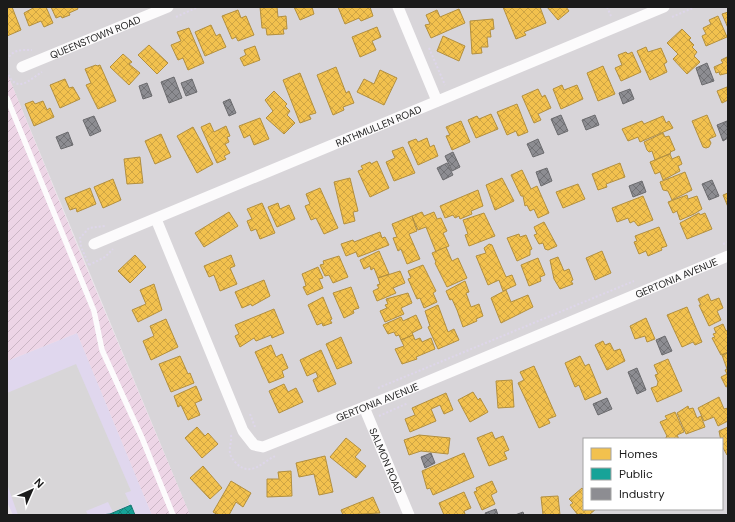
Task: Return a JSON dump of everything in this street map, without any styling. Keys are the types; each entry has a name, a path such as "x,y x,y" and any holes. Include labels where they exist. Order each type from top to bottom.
{"street":[{"name":"QUEENSTOWN ROAD","path":"22,67 168,7"},
{"path":"398,7 437,101"},
{"name":"RATHMULLEN ROAD","path":"94,244 660,8"},
{"name":"GERTONIA AVENUE","path":"156,219 243,431 254,445 264,447 728,256"},
{"name":"SALMON ROAD","path":"364,407 409,515"}],"lane":[{"path":"7,98 94,311 102,350 173,515"}],"path":[{"path":"607,7 611,16"},
{"path":"721,245 728,242"},
{"path":"77,271 102,259 115,248"},
{"path":"373,390 636,280"},
{"path":"722,515 728,514"}],"shaded area":[{"path":"7,7 728,7 728,515 190,515 7,73"},
{"path":"7,73 190,515 152,515 77,333 7,361"},
{"path":"77,333 152,515 13,515 7,502 7,361"},
{"path":"76,364 131,491 125,493 130,504 113,512 108,502 86,511 88,515 18,515 7,484 7,393"}],"building: Homes":[{"path":"7,7 12,7 21,30 7,36"},
{"path":"35,7 46,7 53,23 44,27 41,21 29,26 24,13"},
{"path":"51,7 77,7 78,9 69,13 70,15 62,18 61,16 56,18"},
{"path":"260,7 277,7 278,17 286,16 287,29 283,29 284,34 267,35 266,28 262,28"},
{"path":"294,7 312,7 314,14 300,20"},
{"path":"338,7 370,7 373,16 361,21 359,18 345,24"},
{"path":"503,7 540,7 546,23 524,32 526,35 516,39"},
{"path":"547,7 566,7 569,11 558,20"},
{"path":"459,9 465,23 431,38 425,25 430,24 426,15 437,10 440,17"},
{"path":"238,10 241,18 246,16 254,35 238,41 236,37 232,39 222,16"},
{"path":"728,12 728,28 722,14"},
{"path":"718,16 727,37 706,46 702,36 706,34 703,28 711,24 709,20"},
{"path":"493,19 494,29 490,30 491,37 487,37 488,47 481,47 482,53 472,54 470,21"},
{"path":"211,25 216,36 220,34 226,47 205,56 195,32"},
{"path":"377,27 381,37 372,41 376,50 360,57 352,37"},
{"path":"189,28 204,63 188,70 183,58 178,60 171,45 181,41 177,32"},
{"path":"682,29 691,38 689,40 694,45 692,47 697,52 694,56 700,62 687,74 673,59 678,54 667,43"},
{"path":"443,36 465,46 459,61 437,51"},
{"path":"149,45 168,63 157,74 138,55"},
{"path":"255,46 260,60 244,66 240,58 246,55 244,50"},
{"path":"646,47 648,52 661,48 667,62 664,64 667,72 650,80 637,51"},
{"path":"626,52 628,54 632,52 641,72 621,81 615,68 622,65 618,55"},
{"path":"123,54 132,62 129,64 140,73 129,85 110,67"},
{"path":"727,57 728,73 720,75 719,72 716,73 714,67 723,63 721,60"},
{"path":"100,65 116,101 98,109 86,85 91,83 85,69"},
{"path":"603,66 615,94 598,101 587,73"},
{"path":"336,67 346,93 349,91 354,103 343,107 344,110 333,115 317,75"},
{"path":"380,70 397,78 384,105 357,92 364,79 374,84"},
{"path":"300,73 316,113 309,115 311,119 300,123 283,80"},
{"path":"65,79 69,88 73,87 80,99 60,108 50,85"},
{"path":"562,85 564,90 577,85 583,99 561,109 553,89"},
{"path":"727,87 728,100 722,103 717,91"},
{"path":"538,89 542,97 545,95 551,108 538,114 541,120 534,123 522,96"},
{"path":"274,91 287,104 285,106 290,111 287,115 295,123 284,134 266,118 273,111 265,100"},
{"path":"33,101 35,104 43,101 47,110 50,108 54,117 34,126 25,104"},
{"path":"517,104 528,132 518,136 516,131 507,135 497,112"},
{"path":"491,114 498,129 476,138 468,120 477,116 479,119"},
{"path":"707,115 716,136 709,139 711,143 709,147 706,148 703,147 692,121"},
{"path":"663,116 666,123 669,121 673,128 640,142 638,137 628,141 622,129 642,121 644,124"},
{"path":"260,118 269,139 254,145 250,135 244,138 239,126"},
{"path":"461,121 470,142 452,150 446,136 450,135 446,127"},
{"path":"210,123 214,132 226,126 230,136 227,137 229,142 225,144 230,153 224,156 226,159 217,163 201,127"},
{"path":"193,127 213,164 197,173 177,136"},
{"path":"663,133 665,137 669,136 675,150 655,160 652,151 649,152 647,150 644,142"},
{"path":"161,134 171,157 155,164 145,141"},
{"path":"427,138 430,147 434,145 438,156 418,165 408,142 416,139 418,142"},
{"path":"403,147 415,173 394,181 386,162 395,158 392,151"},
{"path":"670,154 672,159 679,156 682,164 678,166 680,171 663,180 660,172 655,174 650,162"},
{"path":"140,157 143,183 127,184 124,159"},
{"path":"377,161 389,188 370,197 358,171 363,169 361,166"},
{"path":"620,163 625,177 606,184 607,187 598,190 592,174"},
{"path":"522,170 531,189 537,186 549,213 538,218 534,209 530,211 527,205 525,206 523,196 521,196 511,175"},
{"path":"685,172 692,190 672,200 668,191 663,190 660,182"},
{"path":"350,178 358,211 353,212 355,221 344,224 334,182"},
{"path":"502,178 514,201 495,210 486,185"},
{"path":"113,179 121,200 103,208 94,187"},
{"path":"578,184 585,199 563,208 556,192"},
{"path":"90,188 96,204 77,212 76,208 70,210 65,198"},
{"path":"320,188 338,228 324,234 316,218 311,220 305,206 310,204 306,194"},
{"path":"478,190 483,206 471,211 472,214 460,219 459,216 455,218 453,215 445,218 440,206"},
{"path":"728,193 728,207 723,195"},
{"path":"687,195 688,199 697,196 702,209 680,220 677,211 673,213 668,202"},
{"path":"643,196 653,220 638,226 634,221 630,223 628,218 617,222 612,208"},
{"path":"262,203 275,233 260,239 256,229 251,231 247,221 252,219 247,209"},
{"path":"278,203 280,209 289,205 295,219 277,227 268,207"},
{"path":"229,212 238,226 204,247 195,233"},
{"path":"422,212 424,216 434,212 437,219 441,218 447,231 443,233 449,246 436,252 426,227 418,230 412,216"},
{"path":"484,213 495,236 469,246 465,235 468,234 463,220"},
{"path":"699,213 700,215 705,213 712,229 687,239 680,223"},
{"path":"412,216 417,231 409,234 420,259 407,264 401,249 398,251 393,238 397,237 392,224"},
{"path":"544,222 557,246 548,250 545,249 543,243 539,244 534,235 537,234 534,227"},
{"path":"659,227 667,246 661,248 662,250 648,256 646,251 639,254 634,242 637,241 635,236"},
{"path":"380,232 382,238 385,237 389,245 358,257 356,252 346,256 341,244 353,240 354,242"},
{"path":"519,234 520,237 526,235 532,249 530,250 530,255 517,261 507,238"},
{"path":"489,244 492,245 506,277 512,275 516,285 503,291 499,280 488,285 476,256 486,253 484,248"},
{"path":"446,247 452,261 458,258 467,278 447,287 435,263 436,262 432,253"},
{"path":"379,251 389,274 378,278 374,268 371,270 370,266 364,269 360,260"},
{"path":"602,251 611,273 595,280 586,258"},
{"path":"135,255 146,267 130,283 118,271"},
{"path":"231,255 235,266 230,268 237,284 220,291 214,275 209,277 204,266"},
{"path":"339,256 348,277 333,283 329,275 325,276 320,265 324,264 323,261"},
{"path":"558,257 564,271 569,269 573,280 571,281 573,284 560,289 554,279 550,260"},
{"path":"538,258 545,275 540,277 541,281 529,286 521,265"},
{"path":"423,265 436,291 433,293 437,302 424,308 420,298 417,299 408,279 411,278 408,271"},
{"path":"318,267 323,278 319,279 323,288 307,295 303,287 306,286 302,274"},
{"path":"400,271 405,283 393,288 396,293 377,301 373,291 379,288 377,285 380,284 378,278"},
{"path":"264,280 270,296 252,306 251,304 242,308 235,292"},
{"path":"465,281 469,292 466,293 471,307 479,304 483,316 476,319 477,321 463,327 452,299 450,300 446,291"},
{"path":"154,284 162,310 138,322 132,310 146,304 140,290"},
{"path":"351,287 359,308 353,310 354,313 344,318 333,293"},
{"path":"506,290 511,302 528,295 533,307 501,323 491,298"},
{"path":"408,293 412,303 401,308 404,314 385,322 380,311 387,308 385,305 388,304 386,299"},
{"path":"708,294 711,301 719,298 723,308 717,311 721,320 709,326 699,305 701,305 698,299"},
{"path":"323,297 332,319 330,320 332,323 323,326 322,323 317,325 308,305"},
{"path":"438,305 448,332 454,329 459,340 438,349 428,327 430,326 425,311"},
{"path":"687,307 702,342 695,345 693,342 682,347 667,315"},
{"path":"274,309 284,333 272,338 271,335 256,341 254,338 240,347 235,336 239,334 235,325"},
{"path":"416,315 422,328 412,333 413,335 401,340 399,335 396,336 394,332 388,334 383,325 401,317 403,321"},
{"path":"646,318 655,339 647,342 645,336 635,339 630,326"},
{"path":"166,319 178,347 151,360 143,341 154,336 150,326"},
{"path":"723,324 726,331 728,330 728,352 721,355 712,338 715,337 713,334 716,333 714,328"},
{"path":"413,335 415,340 420,338 422,342 431,338 435,349 416,357 417,359 402,364 395,349 404,346 401,340"},
{"path":"341,337 352,363 337,369 326,344"},
{"path":"603,341 605,345 610,343 614,351 620,349 625,361 607,370 595,345"},
{"path":"271,345 276,357 282,354 288,368 282,371 284,377 269,383 255,352"},
{"path":"321,350 336,384 318,392 313,380 318,377 316,372 307,376 300,360"},
{"path":"728,353 728,386 726,387 721,377 727,374 725,370 727,369 722,355"},
{"path":"180,356 194,383 171,392 159,364"},
{"path":"580,356 585,366 589,364 601,393 585,400 579,385 575,387 565,363"},
{"path":"668,359 682,391 657,402 651,388 657,386 658,382 655,375 658,374 654,365"},
{"path":"534,366 556,416 548,419 550,423 539,428 518,383 524,380 520,372"},
{"path":"512,380 514,407 498,408 496,381"},
{"path":"284,384 288,392 296,388 303,402 279,413 269,391"},
{"path":"196,386 202,400 195,403 200,415 188,420 181,405 178,407 174,396"},
{"path":"473,392 478,400 480,398 488,412 470,422 458,400"},
{"path":"446,393 453,410 444,414 440,405 431,409 436,421 410,432 405,419 415,415 412,408"},
{"path":"719,397 724,409 728,408 728,421 718,426 714,417 704,421 698,408"},
{"path":"688,406 689,409 693,408 697,418 701,416 705,427 686,434 677,413"},
{"path":"675,412 684,432 677,435 678,438 666,438 667,436 660,422 667,419 665,416"},
{"path":"197,427 205,436 208,433 218,444 202,458 185,438"},
{"path":"728,427 728,455 723,448 723,438 720,438 719,431"},
{"path":"492,432 495,439 503,436 509,450 504,452 507,459 489,466 477,438"},
{"path":"419,435 450,438 448,454 421,451 409,455 404,440"},
{"path":"346,438 361,450 355,457 366,466 356,478 330,457"},
{"path":"464,453 474,477 433,495 430,488 427,489 422,471"},
{"path":"325,456 333,492 319,495 314,474 299,477 296,463"},
{"path":"203,466 222,488 210,499 190,478"},
{"path":"291,471 292,496 267,497 267,479 279,479 278,472"},
{"path":"231,481 251,493 243,507 236,502 229,515 218,515 213,512"},
{"path":"492,481 497,492 491,495 495,504 482,510 474,492 477,491 476,488"},
{"path":"582,488 583,510 595,510 589,515 583,515 581,513 578,515 570,505 573,503 569,499"},
{"path":"464,492 471,508 464,511 465,514 463,515 444,515 439,503"},
{"path":"558,496 560,515 543,515 541,497"},
{"path":"373,497 380,513 343,515 341,510"}],"building: Public":[{"path":"131,505 135,515 101,515 110,514"}],"building: Industry":[{"path":"707,63 714,81 702,85 696,68"},
{"path":"174,77 182,98 169,103 161,82"},
{"path":"192,79 197,92 186,96 181,83"},
{"path":"147,83 152,96 143,99 139,86"},
{"path":"630,89 634,99 623,104 619,93"},
{"path":"230,99 236,113 229,116 223,102"},
{"path":"561,115 568,131 558,135 551,119"},
{"path":"595,115 599,125 586,130 582,120"},
{"path":"94,116 101,131 90,136 83,120"},
{"path":"727,121 728,138 723,141 717,125"},
{"path":"68,132 73,145 61,149 56,137"},
{"path":"538,139 544,153 533,157 527,144"},
{"path":"453,152 460,167 452,171 445,156"},
{"path":"447,163 453,175 443,180 437,168"},
{"path":"547,168 552,181 541,186 536,172"},
{"path":"712,180 719,196 709,200 702,184"},
{"path":"642,181 646,192 633,197 629,186"},
{"path":"665,336 672,351 662,355 656,340"},
{"path":"637,368 646,390 637,394 628,372"},
{"path":"607,398 612,409 598,415 593,404"},
{"path":"431,453 435,463 425,468 421,457"},
{"path":"496,509 498,515 486,515 485,513"},
{"path":"523,512 524,515 515,515"}]}
